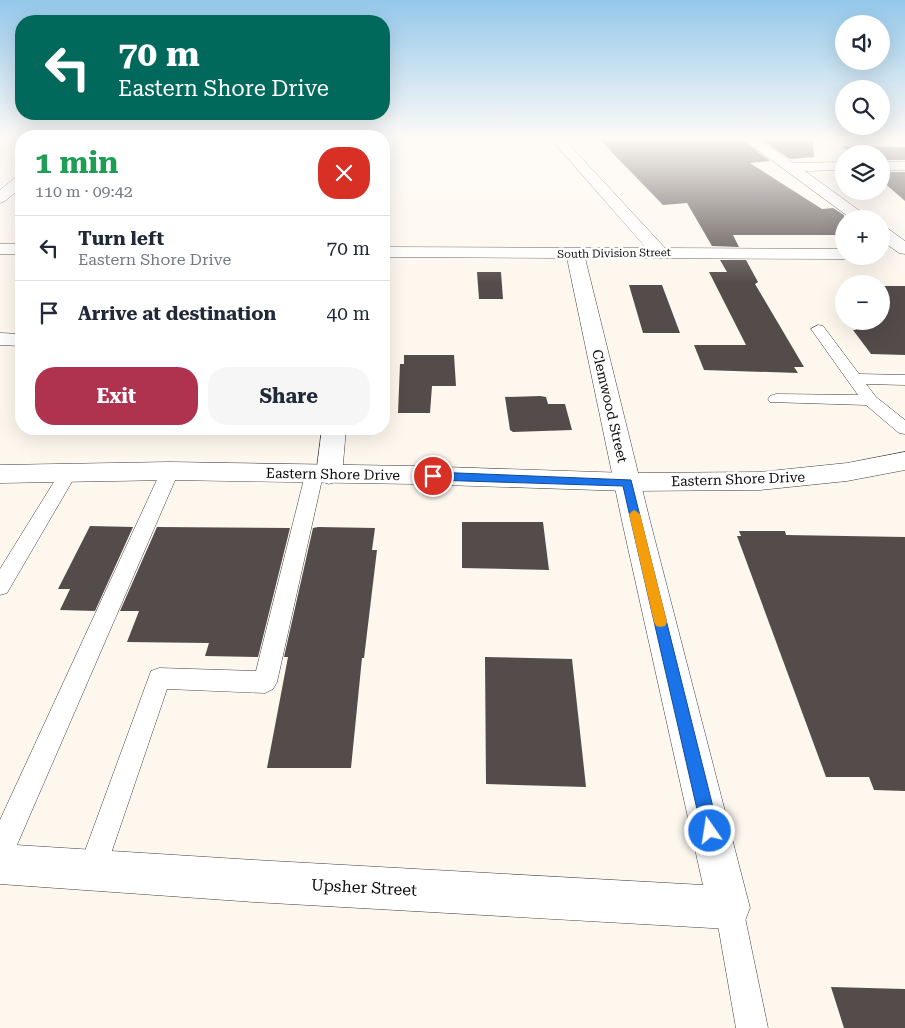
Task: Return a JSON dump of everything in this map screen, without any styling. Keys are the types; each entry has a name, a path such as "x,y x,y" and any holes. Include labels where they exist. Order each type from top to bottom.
{"street":[{"path":"0,198 13,187"},
{"path":"601,187 660,252"},
{"path":"819,187 851,210"},
{"path":"890,238 905,249"},
{"path":"0,249 15,249"},
{"name":"South Division Street","path":"390,252 835,254"},
{"name":"Clemwood Street","path":"575,254 729,908"},
{"path":"890,254 905,255"},
{"path":"0,339 15,340"},
{"path":"322,475 332,435"},
{"name":"Eastern Shore Drive","path":"0,474 170,471 322,475 414,475 628,482 760,481 847,472 905,462"},
{"name":"Upsher Street","path":"0,864 729,908"}],"lane":[{"path":"818,329 870,400 905,429"},
{"path":"854,379 905,380"},
{"path":"776,399 870,400"},
{"path":"0,851 170,471"},
{"path":"0,588 68,473"},
{"path":"92,870 159,678 265,682 322,475"},
{"path":"729,908 752,1028"}],"building":[{"path":"646,187 788,187 822,209 833,208 836,210 835,235 733,235 739,247 712,246 687,203 663,205"},
{"path":"890,187 905,187 905,201 890,188"},
{"path":"720,260 746,260 758,282 755,284 804,367 794,367 798,373 704,370 694,345 746,345 709,272 727,272"},
{"path":"477,272 501,272 503,299 479,299"},
{"path":"629,285 662,285 680,333 643,333"},
{"path":"890,286 905,286 905,355 871,354 853,330 890,330"},
{"path":"404,355 454,355 456,386 432,386 430,413 398,413 400,364 404,364"},
{"path":"505,397 546,397 548,404 565,404 572,430 513,432 510,430"},
{"path":"462,522 543,522 549,570 462,568"},
{"path":"90,526 133,527 95,611 60,610 70,589 58,589"},
{"path":"157,527 290,528 258,657 205,656 209,643 127,642 139,611 120,611"},
{"path":"313,528 375,528 372,550 377,550 364,658 362,658 351,768 267,768 288,657 284,657"},
{"path":"739,531 785,531 786,535 905,537 905,791 874,790 869,777 826,777 737,536 741,536"},
{"path":"485,657 572,659 586,787 486,784"},
{"path":"831,987 905,989 905,1028 844,1028"}],"slow traffic":[{"path":"634,514 660,622"}],"route":[{"path":"433,476 628,482 710,831"}]}
